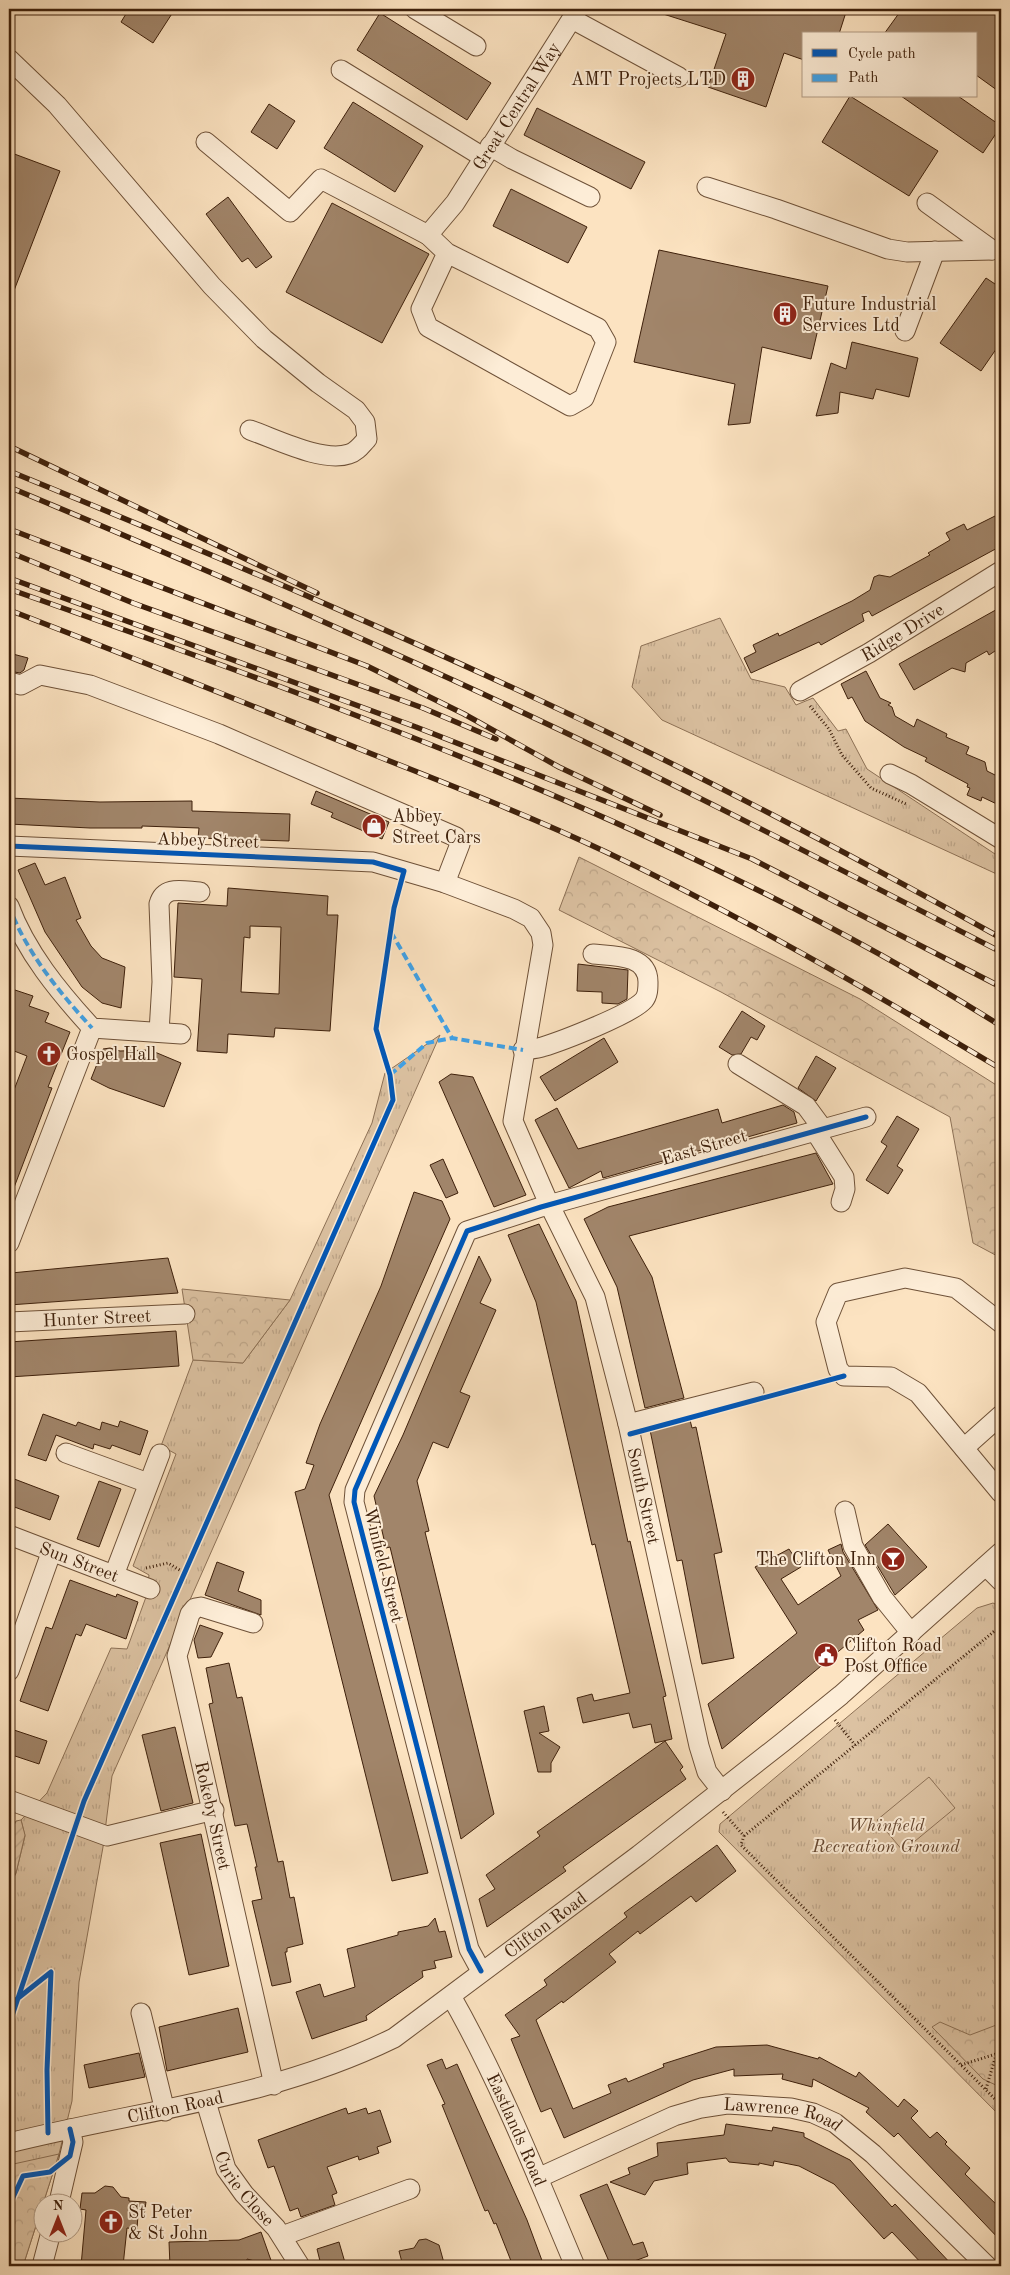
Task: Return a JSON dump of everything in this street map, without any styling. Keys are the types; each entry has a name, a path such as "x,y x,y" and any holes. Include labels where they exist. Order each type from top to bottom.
{"street":[{"path":"414,9 476,46"},
{"path":"575,14 679,77"},
{"name":"Great Central Way","path":"428,235 455,203 575,14"},
{"path":"9,59 57,105 212,286 264,339 318,384 356,410 365,422 367,438 360,448 349,454 328,456 250,430"},
{"path":"341,70 487,152 512,159 590,197"},
{"path":"206,142 290,212 321,179 428,235 447,253 598,328 606,342 584,398 570,406 428,327 420,309 447,253"},
{"path":"707,187 776,209 888,249 908,252 998,248"},
{"path":"927,203 998,248"},
{"path":"905,331 935,251"},
{"name":"Ridge Drive","path":"800,691 869,653 1001,571"},
{"path":"9,682 21,686 40,675 90,685 219,734 456,837 460,844 445,883"},
{"path":"890,774 911,784 1001,839"},
{"name":"Abbey Street","path":"9,846 373,862 445,883 514,909 530,918 541,933 543,945 512,1121 549,1204"},
{"path":"158,1032 162,982 159,904 162,895 168,890 200,892"},
{"path":"9,906 15,923 58,990 92,1028 181,1034"},
{"path":"523,1050 541,1048 622,1014 643,1002 648,994 648,977 642,966 628,957 593,954"},
{"path":"9,1242 92,1028"},
{"path":"738,1064 806,1106 844,1177 845,1189 841,1202"},
{"name":"East Street","path":"549,1204 866,1117"},
{"name":"South Street","path":"549,1204 595,1297 628,1424 699,1746 716,1795"},
{"name":"Winfield Street","path":"481,1972 469,1950 354,1502 355,1490 467,1231 549,1204"},
{"path":"1001,1324 956,1288 905,1278 838,1293 826,1322 838,1369 844,1376 891,1377 918,1393 1001,1493"},
{"name":"Hunter Street","path":"9,1322 185,1314"},
{"path":"628,1424 754,1392"},
{"path":"964,1448 1001,1415"},
{"path":"66,1453 148,1483"},
{"path":"114,1575 160,1454"},
{"path":"845,1511 853,1546 882,1598 911,1632"},
{"name":"Sun Street","path":"9,1535 150,1589"},
{"path":"9,1670 51,1552"},
{"name":"Clifton Road","path":"9,2143 48,2133 206,2102 274,2084 350,2060 394,2038 716,1795 824,1708 1001,1552"},
{"path":"986,1566 1001,1581"},
{"name":"Rokeby Street","path":"253,1623 201,1607 195,1608 190,1614 177,1656 214,1810 274,2084"},
{"path":"16,1803 107,1836 214,1810"},
{"name":"Eastlands Road","path":"451,1996 466,2022 538,2178 575,2266"},
{"path":"141,2013 165,2111"},
{"name":"Curie Close","path":"206,2102 226,2169 244,2194 276,2228 300,2266"},
{"name":"Lawrence Road","path":"538,2178 674,2116 701,2108 727,2104 791,2108 813,2113 835,2123 873,2154 987,2266"},
{"path":"60,2192 73,2142 70,2130"},
{"path":"282,2236 410,2189"},
{"path":"42,2266 48,2242"}],"path":[{"path":"179,1582 187,1563"},
{"path":"1001,1633 997,1629 744,1836 741,1845 1001,2105"},
{"path":"824,1708 855,1745"},
{"path":"716,1795 744,1836"},
{"path":"961,2065 996,2054 1001,2049"},
{"path":"986,2089 996,2054"}],"green space":[{"path":"720,618 751,679 785,687 796,705 813,698 838,731 846,729 867,769 1001,858 1001,876 662,720 632,687 641,646"},
{"path":"579,857 860,999 1001,1088 1001,1258 973,1243 950,1117 721,992 559,910"},
{"path":"440,1035 112,1776 103,1847 79,1982 72,2101 59,2154 47,2192 32,2192 32,2238 23,2266 9,2266 9,1886 16,1873 25,1836 21,1820 47,1793 111,1648 127,1649 146,1597 149,1575 133,1566 176,1454 161,1446 193,1360 243,1363 290,1300 372,1123 385,1073"},
{"path":"182,1289 290,1300 243,1363 193,1360"},
{"name":"Whinfield Recreation Ground","path":"993,1603 1001,1607 1001,2117 719,1832 720,1824 977,1608"},
{"path":"929,1777 955,1808 903,1851 877,1820"},
{"path":"21,1820 25,1835 16,1873 9,1886 9,1835 16,1821"},
{"path":"940,2022 970,2035 999,2024 1001,2025 1001,2043 996,2049 1001,2065 1000,2087 983,2079 932,2027"},
{"path":"59,2154 47,2192 32,2192 32,2238 23,2266 9,2266 9,2165"}],"building":[{"path":"129,9 175,9 153,43 121,22"},
{"path":"657,9 847,9 840,32 802,32 802,59 784,53 766,107 708,87 726,34 657,12"},
{"path":"902,9 1001,9 1001,93 978,76 978,32 885,32"},
{"path":"380,13 491,83 467,120 357,50"},
{"path":"849,98 853,98 938,151 909,196 822,142"},
{"path":"904,98 961,98 1001,126 983,153"},
{"path":"353,102 423,146 395,192 324,148"},
{"path":"269,104 295,121 277,149 251,132"},
{"path":"537,108 645,162 631,189 524,135"},
{"path":"9,152 60,171 10,301 9,301"},
{"path":"511,189 587,227 568,263 493,226"},
{"path":"228,197 272,257 256,268 248,258 242,262 206,214"},
{"path":"332,203 429,254 382,343 286,292"},
{"path":"659,250 828,286 811,359 762,347 750,423 728,425 735,384 634,362"},
{"path":"986,278 1001,288 1001,342 981,371 940,343"},
{"path":"852,342 918,358 909,397 876,389 873,399 840,392 838,413 816,416 831,363 846,369"},
{"path":"1001,513 1001,546 872,616 869,611 862,614 864,621 821,645 819,642 751,673 744,658 756,652 753,645 778,633 779,636 852,601 870,590 874,577 879,575 890,577 930,555 928,553 950,540 946,533 964,524 967,530"},
{"path":"1001,607 1001,647 989,655 987,651 966,663 965,672 952,668 914,690 899,664"},
{"path":"9,653 28,658 24,670 20,673 9,671"},
{"path":"866,671 880,698 891,703 888,705 892,707 895,716 914,727 917,719 947,734 946,737 969,747 966,754 985,762 987,771 1001,778 1001,806 982,797 981,801 967,795 970,788 967,787 968,784 925,761 927,758 904,747 865,721 852,697 848,699 841,684"},
{"name":"Abbey Street Cars","path":"316,791 389,822 382,839 331,817 333,813 311,804"},
{"path":"9,798 100,802 192,801 192,811 290,814 289,841 198,838 199,828 142,826 142,828 90,828 9,824"},
{"path":"35,863 45,885 65,877 81,918 76,920 91,946 102,958 125,967 121,1008 102,1003 82,987 45,932 18,870"},
{"path":"228,888 328,896 327,915 338,915 330,1031 275,1028 274,1037 228,1034 227,1053 197,1051 202,979 174,977 178,903 227,906","holes":["250,926 281,927 279,994 241,992 244,937 250,938"]},
{"path":"578,964 628,970 627,999 618,1004 602,1003 602,992 577,991"},
{"path":"9,988 33,996 29,1006 49,1013 45,1022 70,1032 48,1087 52,1088 10,1198 9,1103 27,1056 9,1049"},
{"path":"742,1011 765,1026 757,1040 751,1037 741,1054 732,1055 719,1047"},
{"path":"604,1038 618,1062 555,1101 540,1077"},
{"path":"110,1048 120,1051 150,1050 181,1063 164,1107 109,1088 91,1079 103,1049"},
{"path":"816,1056 836,1068 816,1101 798,1088"},
{"path":"451,1074 473,1077 526,1195 494,1207 439,1082"},
{"path":"783,1105 794,1112 797,1123 603,1178 601,1171 569,1188 535,1120 557,1108 578,1149 718,1109 722,1123"},
{"path":"897,1116 919,1129 897,1166 903,1170 888,1194 866,1180 887,1146 881,1142"},
{"path":"816,1153 833,1184 629,1236 652,1277 684,1398 645,1408 617,1287 584,1219 608,1207"},
{"path":"443,1159 458,1193 446,1198 430,1165"},
{"path":"414,1192 442,1201 450,1219 329,1495 428,1873 392,1881 295,1492 305,1489 314,1465 306,1463 320,1424 381,1286"},
{"path":"539,1224 576,1301 628,1542 630,1541 666,1696 663,1697 672,1739 655,1743 651,1724 633,1728 629,1713 583,1723 577,1698 592,1694 594,1701 630,1693 595,1544 592,1545 536,1302 508,1235"},
{"path":"479,1256 491,1280 480,1303 496,1310 460,1392 470,1396 448,1448 433,1442 417,1481 429,1531 425,1532 494,1814 461,1839 390,1547 386,1548 374,1496 403,1435"},
{"path":"168,1258 178,1293 9,1305 11,1273"},
{"path":"176,1331 179,1366 9,1377 9,1342"},
{"path":"43,1414 76,1426 78,1422 100,1430 102,1422 118,1427 120,1421 148,1431 140,1455 112,1445 110,1449 94,1444 93,1449 56,1435 46,1461 28,1455"},
{"path":"690,1420 692,1428 696,1427 722,1552 714,1554 734,1658 702,1664 682,1560 677,1561 650,1430"},
{"path":"9,1477 59,1496 50,1520 9,1505"},
{"path":"99,1481 121,1489 99,1547 77,1539"},
{"name":"The Clifton Inn","path":"888,1524 927,1567 895,1595 865,1545"},
{"path":"841,1544 843,1552 878,1610 858,1620 864,1630 722,1749 708,1704 797,1633 755,1567 789,1549 801,1567 781,1579 798,1605 841,1576 828,1550"},
{"path":"217,1562 244,1572 238,1591 261,1600 261,1615 205,1595"},
{"path":"70,1580 116,1597 117,1594 138,1602 126,1639 86,1624 81,1636 76,1634 48,1711 20,1701 46,1627 52,1629"},
{"path":"200,1625 223,1633 211,1657 198,1658 194,1640"},
{"path":"229,1663 237,1698 242,1697 278,1862 283,1861 290,1898 294,1897 303,1944 287,1948 287,1952 285,1952 291,1982 272,1986 252,1901 262,1899 255,1867 257,1867 247,1824 235,1826 209,1704 213,1703 206,1668"},
{"path":"544,1706 549,1731 539,1733 560,1747 551,1763 551,1772 538,1772 524,1711"},
{"path":"175,1727 193,1803 161,1811 142,1735"},
{"path":"14,1730 47,1741 39,1764 9,1754"},
{"path":"665,1741 683,1767 680,1770 686,1779 563,1867 566,1871 487,1927 479,1899 495,1889 486,1875 540,1836 537,1832"},
{"path":"201,1834 229,1966 189,1975 160,1843"},
{"path":"717,1845 736,1871 696,1902 691,1896 640,1934 638,1931 609,1954 616,1962 563,2003 562,2001 536,2020 573,2109 611,2093 608,2085 626,2078 628,2082 664,2067 663,2064 716,2047 767,2045 818,2059 819,2057 856,2077 859,2072 898,2107 904,2099 918,2111 911,2118 930,2138 937,2132 947,2142 945,2144 970,2168 965,2174 1001,2209 1001,2241 898,2133 894,2137 866,2112 869,2108 813,2079 812,2087 782,2079 783,2074 734,2076 734,2069 693,2080 564,2138 551,2108 541,2112 511,2039 520,2036 505,2015 547,1985 544,1980 627,1917 624,1913"},
{"path":"435,1918 439,1932 445,1931 452,1957 434,1961 436,1968 422,1971 423,1977 366,2016 367,2020 312,2039 296,1992 320,1984 324,1997 355,1987 347,1949 398,1935 398,1932 428,1926"},
{"path":"238,2008 248,2052 167,2071 159,2027"},
{"path":"139,2053 145,2077 89,2088 84,2065"},
{"path":"442,2059 446,2069 457,2064 527,2220 544,2266 513,2266 496,2223 494,2224 488,2210 485,2211 442,2105 445,2104 427,2065"},
{"path":"346,2108 348,2114 366,2108 368,2114 380,2110 391,2142 377,2147 379,2153 359,2160 358,2156 327,2167 337,2193 332,2195 335,2205 301,2217 298,2208 290,2211 274,2166 268,2168 258,2140"},
{"path":"726,2124 772,2131 773,2127 804,2133 804,2137 850,2160 892,2207 895,2204 953,2266 924,2266 892,2232 884,2239 834,2184 799,2166 774,2161 773,2166 759,2163 759,2165 729,2162 726,2158 687,2163 688,2174 654,2181 645,2195 610,2182 630,2174 628,2168 658,2156 657,2143 724,2135"},
{"path":"607,2184 633,2245 643,2242 648,2256 621,2266 611,2266 580,2195"},
{"name":"St Peter & St John","path":"105,2186 113,2187 121,2197 129,2198 129,2201 146,2202 144,2216 138,2215 137,2229 127,2228 123,2266 81,2266 86,2210 82,2209 82,2193 95,2193"},
{"path":"261,2232 273,2266 247,2259 247,2266 170,2266 169,2242 239,2240"},
{"path":"426,2239 439,2245 444,2263 432,2266 403,2266 399,2251 414,2248 419,2240"},
{"path":"339,2242 346,2266 331,2266 330,2262 321,2265 317,2249"}],"railway":[{"path":"9,446 317,593"},
{"path":"9,471 406,639 562,711 777,817 1001,938"},
{"path":"9,487 278,602 543,722 716,806 1001,952"},
{"path":"9,529 367,666 464,714 559,767 660,815"},
{"path":"9,552 133,603 423,708 496,739"},
{"path":"9,578 416,727 752,859 1001,987"},
{"path":"9,589 137,634 391,729 517,780 642,835 764,893 884,957 1001,1026"},
{"path":"9,610 188,680 577,838 757,928 1001,1069"}],"marked path":[{"path":"9,906 24,939 34,955 92,1028"},
{"path":"391,932 452,1038"},
{"path":"390,1075 427,1043 452,1038 523,1050"}],"cycle path":[{"path":"9,846 373,862 404,871 394,908 376,1029 390,1075 393,1100 84,1801 9,2025"},
{"path":"481,1971 469,1949 354,1502 355,1490 467,1231 541,1207 866,1117"},
{"path":"630,1434 844,1376"},
{"path":"17,1999 51,1972 47,2070 48,2133"},
{"path":"9,2206 23,2176 50,2172 70,2156 73,2142 70,2129"}],"place":[{"name":"AMT Projects LTD","path":"743,79"},
{"name":"Future Industrial Services Ltd","path":"785,314"},
{"name":"Abbey Street Cars","path":"374,826"},
{"name":"Gospel Hall","path":"49,1054"},
{"name":"The Clifton Inn","path":"893,1559"},
{"name":"Clifton Road Post Office","path":"826,1655"},
{"name":"St Peter & St John","path":"111,2222"}]}
